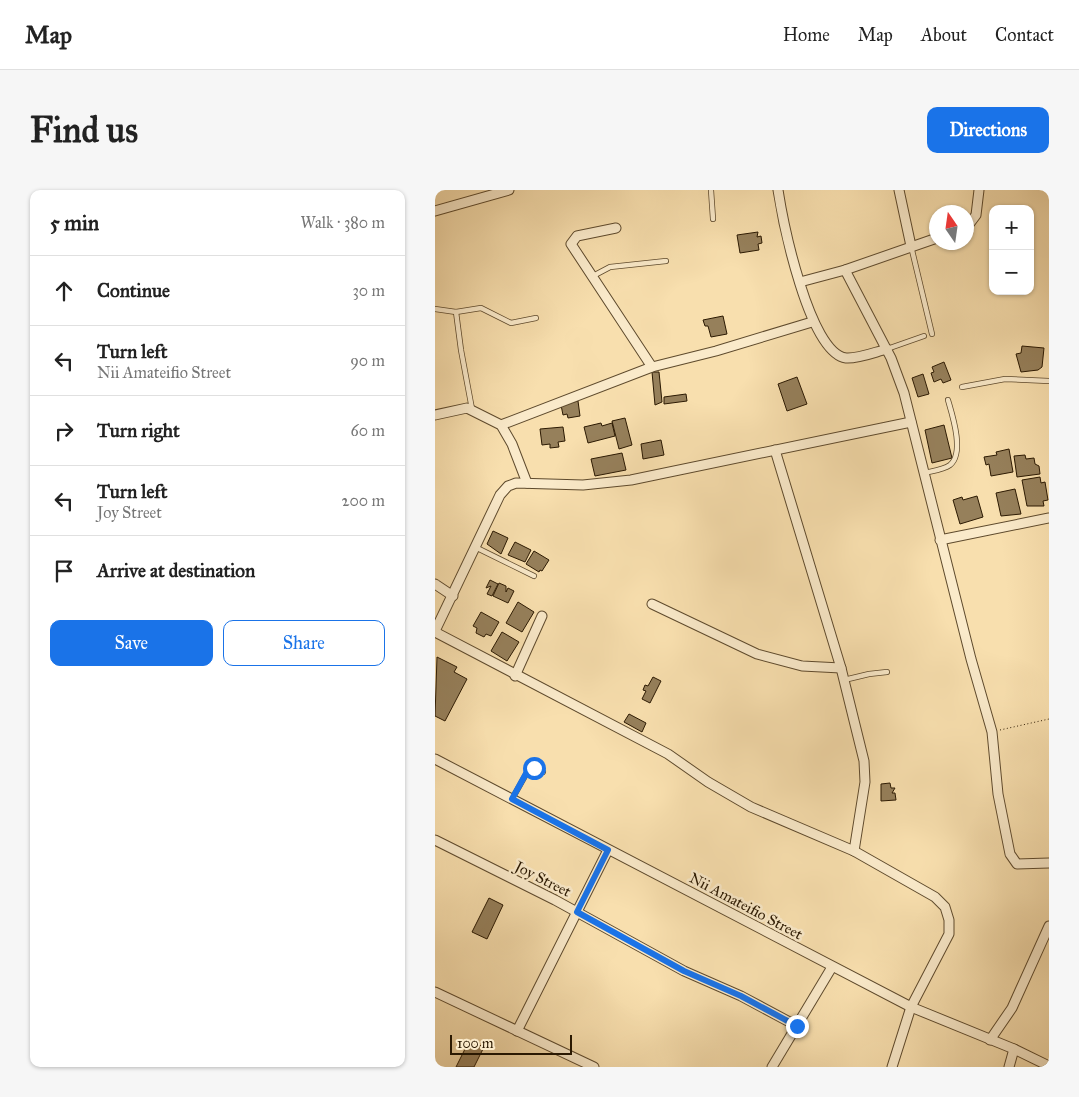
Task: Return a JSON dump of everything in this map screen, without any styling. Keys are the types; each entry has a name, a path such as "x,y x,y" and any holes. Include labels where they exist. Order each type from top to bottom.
{"street":[{"path":"435,211 509,190"},
{"path":"778,190 782,221 812,322 828,346 845,358 887,349"},
{"path":"899,190 911,246"},
{"path":"974,217 976,215 979,190"},
{"path":"616,228 577,236 573,239 573,247 652,367"},
{"path":"800,282 845,270 929,240"},
{"path":"845,270 887,349 904,393 940,540 992,732 998,794 1010,854 1017,864 1049,863"},
{"path":"501,425 652,367 708,353 812,322"},
{"path":"435,415 462,408 472,409 501,425 512,444 527,483"},
{"path":"892,1067 911,1007 949,934 949,920 945,907 935,897 854,851 751,807 708,782 668,754 560,697 515,676 435,632 500,495 508,486 516,483 527,483 583,486 631,480 911,422"},
{"path":"775,450 841,668 864,761 865,782 854,851"},
{"path":"940,540 1049,518"},
{"path":"435,584 453,596"},
{"path":"652,604 757,654 801,666 841,668"},
{"path":"515,676 542,616"},
{"name":"Nii Amateifio Street","path":"435,759 911,1007 1014,1049 1049,1066"},
{"name":"Joy Street","path":"435,840 577,912 684,971 741,996 797,1026"},
{"path":"517,1031 608,850"},
{"path":"990,1040 1012,1008 1049,926"},
{"path":"772,1067 832,967"},
{"path":"435,992 593,1067"},
{"path":"1009,1067 1014,1049"}],"lane":[{"path":"711,190 713,219"},
{"path":"911,246 932,334"},
{"path":"593,276 610,268 667,261"},
{"path":"435,309 456,312 481,308 511,323 536,318"},
{"path":"456,312 472,409"},
{"path":"887,349 924,336"},
{"path":"963,388 1005,379 1049,381"},
{"path":"924,473 950,465 956,457 956,426 948,400"},
{"path":"475,547 534,576"},
{"path":"844,680 887,672"},
{"path":"512,799 529,768 543,772"}],"path":[{"path":"992,732 1049,719"}],"building":[{"path":"758,232 757,237 761,236 762,243 758,244 759,250 740,253 737,235"},
{"path":"723,316 727,334 711,337 708,326 705,326 703,320"},
{"path":"1022,346 1044,348 1042,367 1038,370 1021,372 1016,354 1021,353"},
{"path":"944,362 951,380 943,383 941,379 934,382 931,373 934,372 932,367"},
{"path":"652,372 659,372 662,402 655,405"},
{"path":"923,374 929,394 918,397 912,378"},
{"path":"797,377 807,404 787,411 778,384"},
{"path":"686,394 687,401 664,404 664,397"},
{"path":"578,401 580,416 568,418 567,414 563,415 561,405"},
{"path":"625,418 632,445 619,449 612,421"},
{"path":"601,423 602,426 612,423 615,436 588,443 584,427"},
{"path":"944,425 952,458 932,463 925,430"},
{"path":"563,427 565,441 558,442 559,447 550,448 550,444 542,445 540,429"},
{"path":"661,440 664,455 643,459 641,444"},
{"path":"1009,449 1013,472 991,476 989,464 986,465 984,457 997,455 996,452"},
{"path":"622,453 626,470 595,476 591,459"},
{"path":"1025,455 1026,459 1034,458 1035,464 1039,466 1040,474 1017,477 1014,456"},
{"path":"1040,477 1041,483 1045,482 1048,500 1043,501 1044,506 1027,506 1022,480"},
{"path":"1015,489 1021,514 1001,516 996,493"},
{"path":"977,496 983,517 960,524 953,500 962,497 963,500"},
{"path":"493,531 508,538 501,554 487,544"},
{"path":"515,542 531,550 525,562 508,555"},
{"path":"534,551 549,560 542,571 540,570 539,572 526,564"},
{"path":"490,580 498,584 492,596 487,594 491,586 486,588"},
{"path":"499,583 506,586 506,592 508,588 514,591 508,603 493,596"},
{"path":"518,602 534,612 522,632 506,623"},
{"path":"481,612 499,622 491,636 486,634 484,637 476,633 477,628 473,626"},
{"path":"502,632 519,642 507,661 491,651"},
{"path":"437,657 457,667 454,672 467,679 445,721 435,716"},
{"path":"653,677 661,681 650,703 642,699 646,691 643,690 645,685 648,686"},
{"path":"629,714 646,723 642,732 624,722"},
{"path":"890,783 891,788 895,788 892,793 895,793 896,800 881,801 881,784"},
{"path":"489,898 503,905 487,939 472,932"},
{"path":"469,1041 484,1047 474,1067 456,1067"}],"route":[{"path":"534,768 529,768 512,799 608,850 577,912 684,971 741,996 797,1026"}]}
